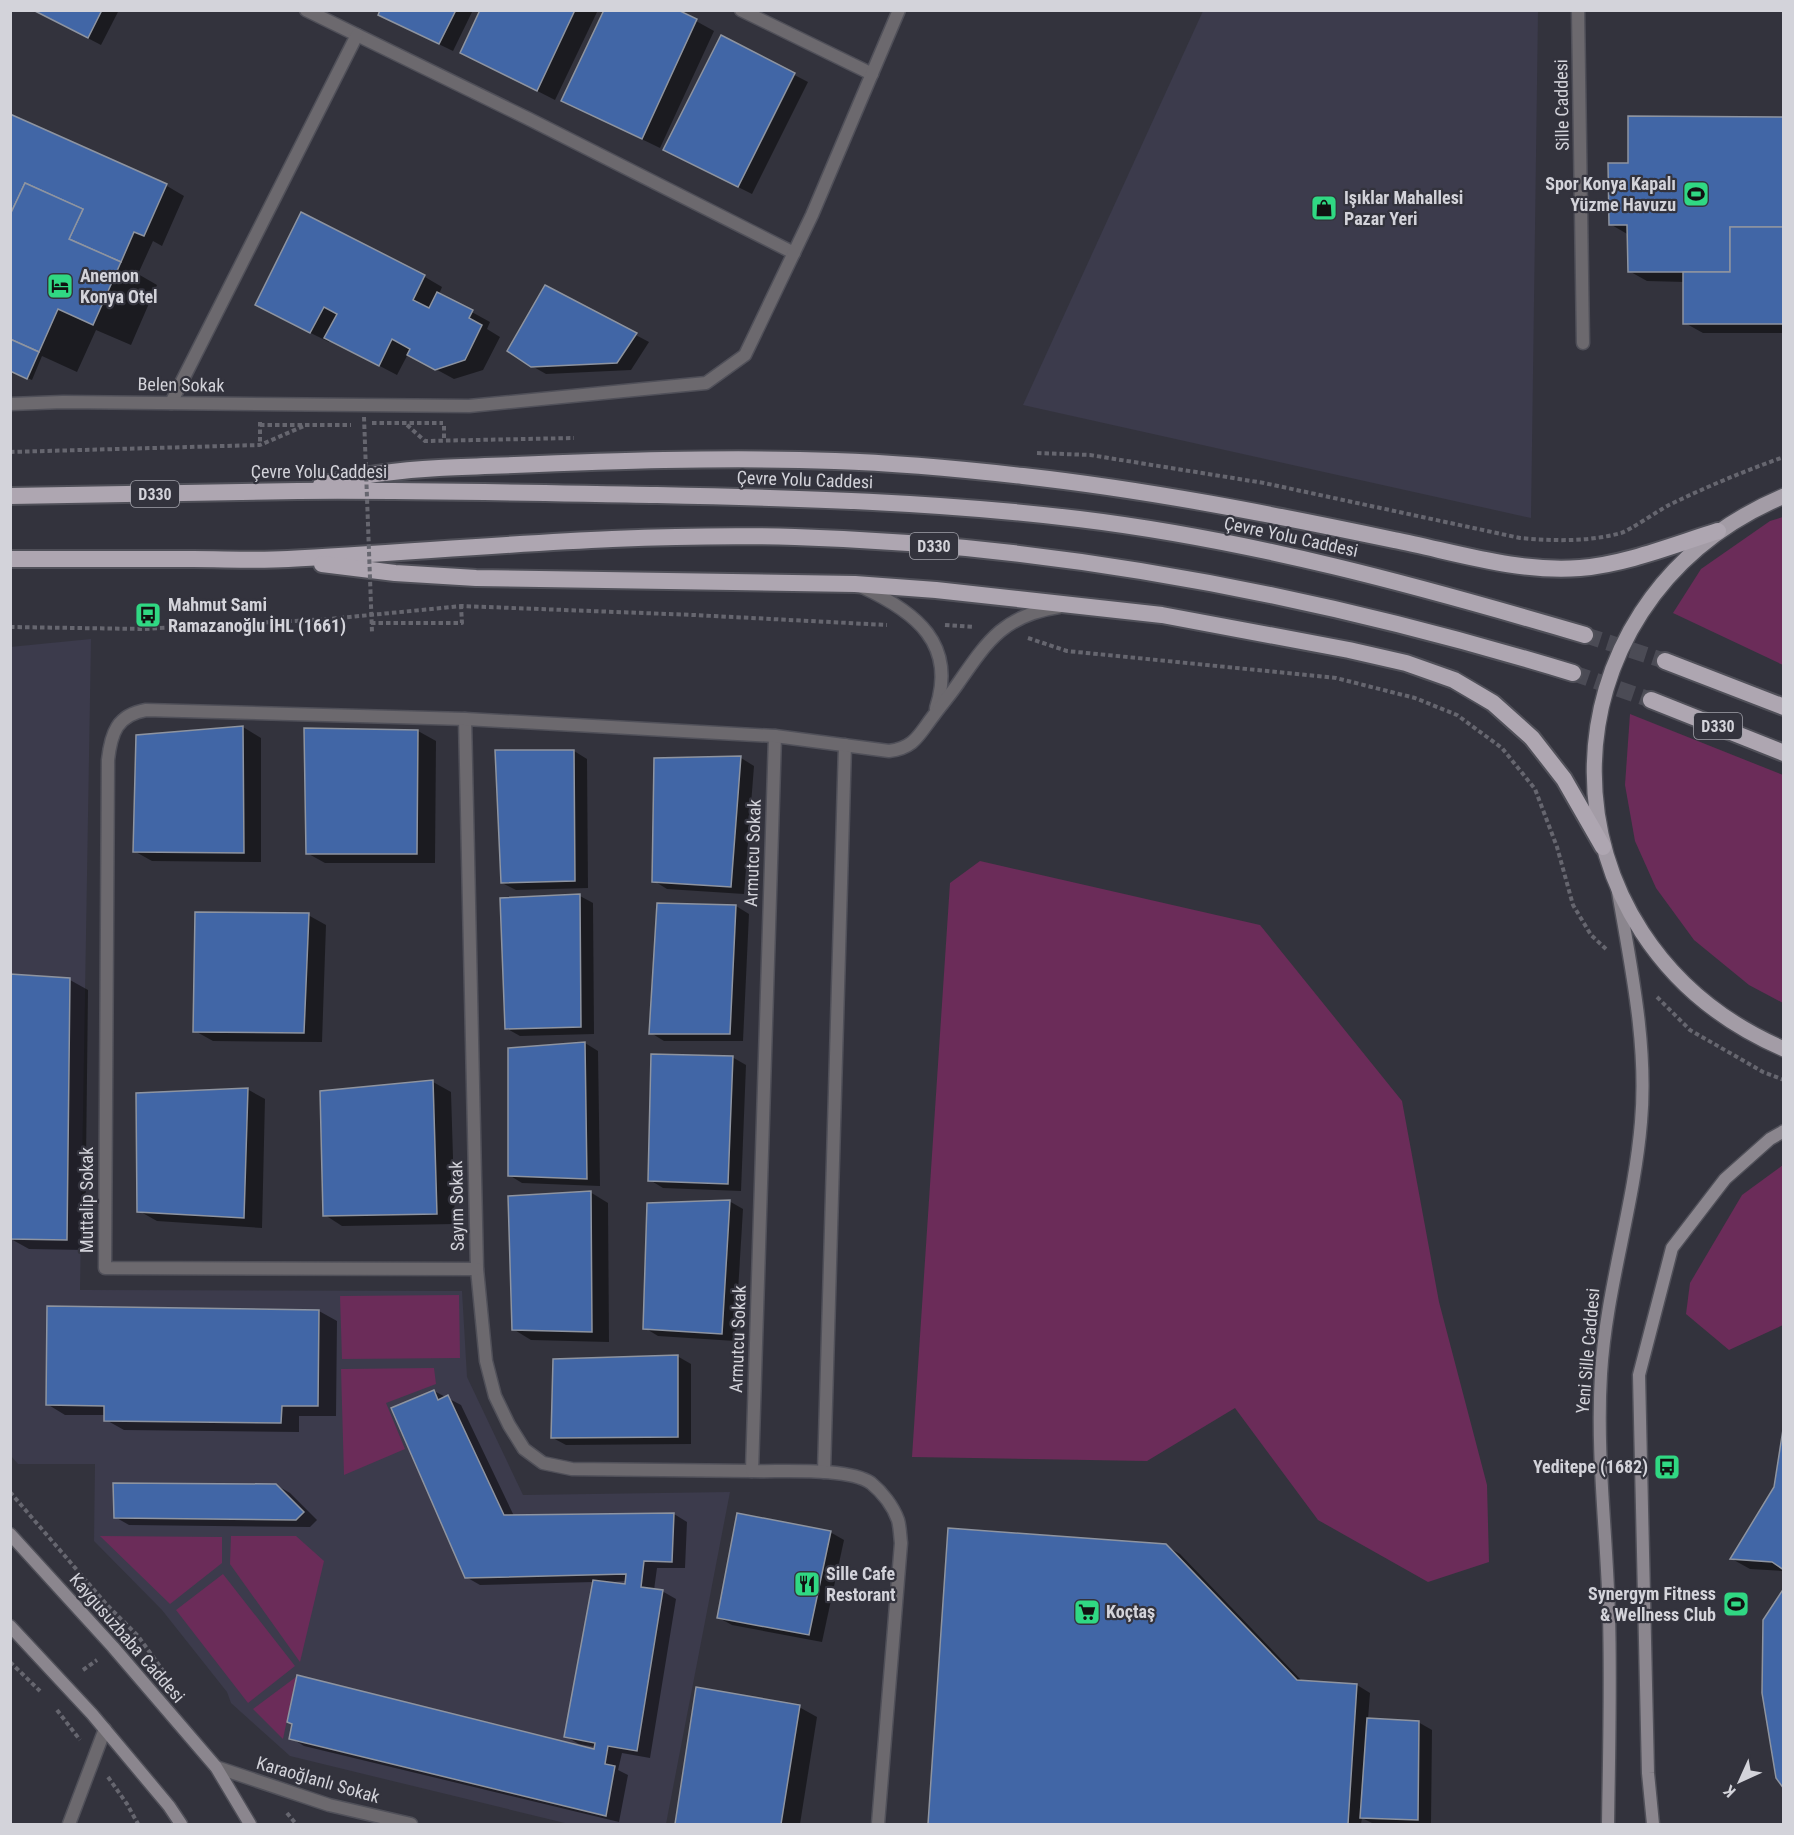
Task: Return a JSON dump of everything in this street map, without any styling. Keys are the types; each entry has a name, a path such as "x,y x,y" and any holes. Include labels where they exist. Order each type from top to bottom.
{"highway":[{"path":"300,491 353,477 429,468 703,460 838,461 1023,476 1147,492 1456,554 1536,567 1578,568 1606,564 1718,531"},
{"name":"Çevre Yolu Caddesi","path":"10,496 300,491 533,493 868,500 936,505 1083,519 1306,559 1447,595 1585,635"},
{"name":"D330","path":"10,559 283,559 616,538 793,537 901,543 1005,553 1194,580 1385,620 1573,673"},
{"path":"283,559 395,573 476,578 855,584 936,590 1162,615 1349,650 1406,663 1454,680 1493,703 1532,738 1564,779 1603,847"},
{"name":"D330","path":"1665,661 1784,707"},
{"name":"D330","path":"1651,700 1784,753"}],"main road":[{"path":"1784,496 1718,531 1679,564 1657,590 1633,625 1611,671 1599,720 1594,771 1595,796 1603,847 1617,885 1639,929 1652,949 1684,986 1715,1011 1742,1029 1784,1049"},
{"name":"Yeni Sille Caddesi","path":"1608,1824 1609,1617 1600,1447 1601,1382 1614,1276 1637,1159 1642,1076 1636,1003 1617,885"},
{"path":"1653,1824 1648,1773 1639,1375 1672,1248 1725,1179 1770,1139 1784,1131"},
{"name":"Kaygusuzbaba Caddesi","path":"10,1534 113,1647 216,1767 250,1824"},
{"path":"10,1626 105,1729 169,1806 181,1824"}],"street":[{"path":"306,10 529,119 794,253"},
{"path":"741,10 872,74"},
{"name":"Belen Sokak","path":"10,404 63,402 469,406 706,383 745,355 812,215 899,10"},
{"name":"Sille Caddesi","path":"1578,10 1583,343"},
{"path":"171,403 357,35"},
{"path":"855,584 883,597 904,611 923,627 934,644 943,676 934,715"},
{"path":"465,719 775,736 889,751 901,750 921,735 975,657 1001,629 1029,614 1075,604"},
{"name":"Muttalip Sokak","path":"465,719 146,710 133,712 121,721 113,734 108,760 105,1268 477,1269"},
{"name":"Sayım Sokak","path":"465,719 477,1269 486,1361 495,1396 524,1449 543,1463 572,1469 752,1471"},
{"name":"Armutcu Sokak","path":"752,1471 775,736"},
{"path":"824,1472 845,745"},
{"path":"752,1471 824,1472 851,1475 870,1482 887,1500 898,1520 901,1543 878,1824"},
{"path":"69,1824 105,1729"},
{"name":"Karaoğlanlı Sokak","path":"216,1767 329,1805 411,1824"}],"path":[{"path":"10,452 260,445 351,405"},
{"path":"364,417 372,632"},
{"path":"372,423 443,423"},
{"path":"260,425 351,425"},
{"path":"371,623 462,623 461,606"},
{"path":"83,1670 97,1660"}],"shaded area":[{"name":"Işıklar Mahallesi Pazar Yeri","path":"1203,11 1538,11 1531,518 1023,405"},
{"path":"1784,517 1783,665 1673,613 1701,569 1770,521"},
{"path":"91,639 80,1290 462,1291 467,1377 523,1495 730,1492 666,1824 569,1824 290,1756 231,1703 227,1692 162,1610 94,1541 95,1464 18,1464 11,1456 10,647"},
{"path":"1630,714 1783,775 1783,1003 1749,985 1694,940 1656,888 1635,841 1625,785"},
{"path":"980,861 1260,925 1402,1101 1439,1302 1487,1485 1489,1562 1428,1582 1318,1520 1235,1408 1147,1461 912,1457 950,883"},
{"path":"1783,1165 1783,1325 1729,1350 1686,1314 1690,1283 1742,1195"},
{"path":"459,1295 460,1358 342,1359 340,1296"},
{"path":"434,1368 436,1384 386,1403 405,1449 344,1475 341,1369"},
{"path":"100,1536 222,1537 222,1563 170,1604"},
{"path":"231,1536 296,1536 324,1561 300,1662 230,1564"},
{"path":"223,1574 295,1666 248,1703 176,1610"},
{"path":"296,1677 283,1739 253,1709"}],"building":[{"path":"33,10 102,10 88,38"},
{"path":"380,10 456,10 439,44 378,15"},
{"path":"480,10 575,10 537,91 460,53"},
{"path":"604,10 678,10 697,19 642,139 561,101"},
{"path":"721,35 795,73 738,187 663,150"},
{"path":"10,114 167,184 144,236 134,232 121,262 69,239 83,209 25,183 10,215"},
{"name":"Spor Konya Kapalı Yüzme Havuzu","path":"1628,116 1784,117 1784,227 1730,227 1730,272 1628,272 1627,225 1609,225 1608,163 1628,163"},
{"name":"Anemon Konya Otel","path":"25,183 83,209 69,239 121,262 93,325 58,309 39,352 10,339 10,215"},
{"path":"301,212 425,275 413,300 429,308 437,292 473,310 469,318 482,325 465,360 435,370 407,355 410,349 392,339 379,366 324,338 337,314 324,307 310,333 255,305"},
{"path":"1730,227 1784,227 1784,324 1683,324 1683,272 1730,272"},
{"path":"545,285 637,333 617,363 531,367 507,351"},
{"path":"10,339 39,352 27,379 10,371"},
{"path":"243,726 244,853 133,852 136,735"},
{"path":"304,728 418,730 417,854 306,854"},
{"path":"495,750 574,750 575,881 501,883"},
{"path":"741,756 731,887 652,882 654,758"},
{"path":"580,894 581,1027 505,1029 500,898"},
{"path":"657,903 736,905 730,1034 649,1034"},
{"path":"195,912 309,913 304,1033 193,1032"},
{"path":"10,974 70,978 67,1240 10,1239"},
{"path":"585,1042 587,1179 508,1176 508,1048"},
{"path":"651,1054 733,1056 728,1184 648,1181"},
{"path":"433,1080 437,1214 323,1216 320,1091"},
{"path":"248,1088 244,1218 137,1212 136,1093"},
{"path":"591,1191 592,1332 512,1330 508,1196"},
{"path":"730,1200 722,1334 643,1329 647,1203"},
{"path":"47,1306 319,1310 318,1406 282,1406 281,1423 104,1421 104,1406 46,1405"},
{"path":"678,1355 678,1437 551,1438 553,1359"},
{"path":"434,1390 438,1400 448,1395 504,1515 674,1513 672,1562 644,1561 641,1587 663,1590 637,1751 608,1746 605,1764 615,1766 606,1816 289,1739 292,1724 287,1722 297,1675 594,1749 595,1743 564,1737 593,1580 625,1584 626,1574 465,1578 391,1408"},
{"path":"1784,1423 1784,1570 1772,1562 1730,1559 1774,1487"},
{"path":"113,1483 276,1484 304,1512 296,1520 114,1518"},
{"path":"737,1513 831,1531 809,1635 717,1618"},
{"name":"Koçtaş","path":"948,1528 1166,1544 1297,1680 1357,1684 1348,1824 928,1824"},
{"path":"1784,1588 1784,1789 1776,1778 1762,1693 1763,1620"},
{"path":"696,1687 800,1705 781,1824 675,1824"},
{"path":"1367,1718 1419,1721 1418,1820 1360,1818"}],"tunnel":[{"path":"1585,635 1665,661"},
{"path":"1573,673 1651,700"}],"place":[{"name":"Spor Konya Kapalı Yüzme Havuzu","path":"1696,194"},
{"name":"Işıklar Mahallesi Pazar Yeri","path":"1324,208"},
{"name":"Anemon Konya Otel","path":"60,286"},
{"name":"Mahmut Sami Ramazanoğlu İHL (1661)","path":"148,615"},
{"name":"Yeditepe (1682)","path":"1667,1467"},
{"name":"Sille Cafe Restorant","path":"807,1584"},
{"name":"Synergym Fitness & Wellness Club","path":"1736,1604"},
{"name":"Koçtaş","path":"1087,1612"}]}
